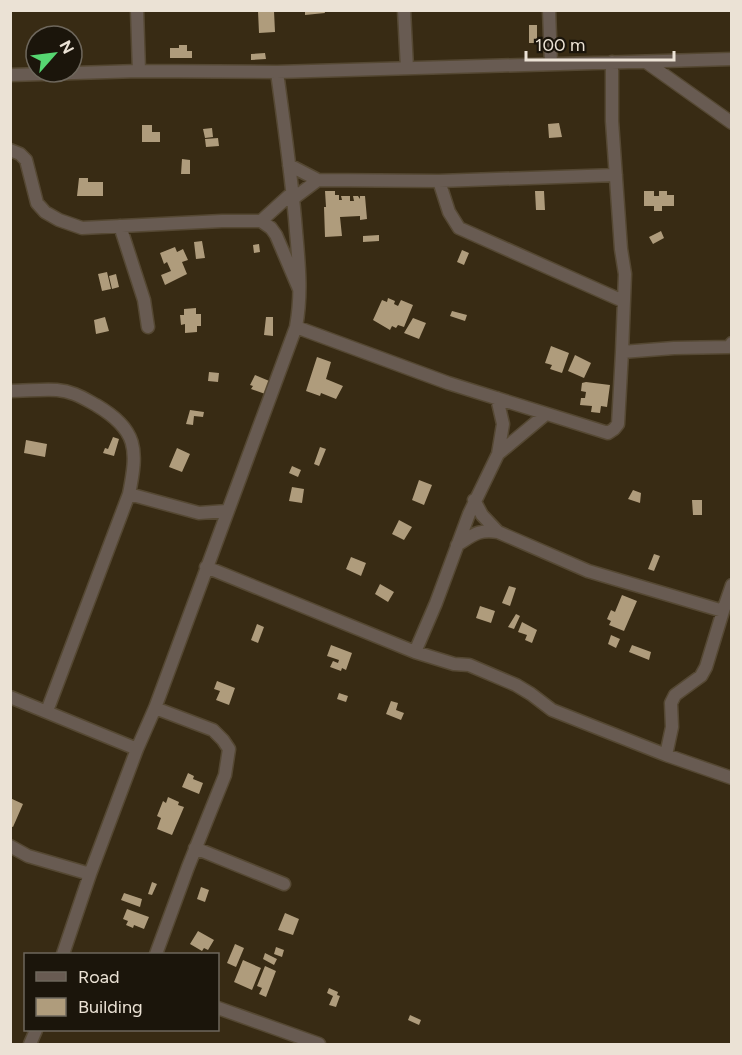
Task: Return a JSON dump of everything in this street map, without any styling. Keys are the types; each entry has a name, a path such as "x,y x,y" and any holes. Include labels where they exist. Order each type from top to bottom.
{"street":[{"path":"137,10 139,71"},
{"path":"404,10 407,68"},
{"path":"549,10 551,64"},
{"path":"10,75 139,71 277,72 732,59"},
{"path":"296,327 448,383 598,431 608,433 614,429 618,424 625,274 621,249 612,121 612,62"},
{"path":"646,62 732,123"},
{"path":"64,952 90,874 137,749 155,708 296,327 301,293 293,195 277,72"},
{"path":"10,150 20,154 26,160 37,203 45,212 82,228 261,221 293,195 318,180"},
{"path":"289,165 318,180 439,181 616,175"},
{"path":"439,181 449,212 459,228 623,301"},
{"path":"261,221 276,235 301,293"},
{"path":"120,226 144,300 148,327"},
{"path":"622,352 731,346"},
{"path":"10,390 66,391 108,412 123,424 132,442 135,466 129,494 47,711"},
{"path":"415,652 436,603 474,500 498,454 503,424 497,398"},
{"path":"498,454 546,414"},
{"path":"129,494 199,513 227,511"},
{"path":"474,500 482,515 498,532"},
{"path":"457,545 477,532 485,530 498,532 588,571 723,611"},
{"path":"206,567 415,652 454,664 469,665 516,685 552,710 666,755 732,778"},
{"path":"666,755 672,727 671,703 680,690 701,676 706,667 732,585"},
{"path":"10,697 137,749"},
{"path":"155,708 213,730 224,740 229,749 225,775 156,953"},
{"path":"10,846 28,856 90,874"},
{"path":"195,848 284,885"},
{"path":"219,1008 319,1044"}],"building":[{"path":"305,10 324,10 325,13 305,15"},
{"path":"258,11 274,11 275,32 259,33"},
{"path":"529,25 537,25 537,43 529,43"},
{"path":"179,45 187,45 187,51 192,51 192,58 170,58 170,48 179,48"},
{"path":"265,53 266,59 251,60 251,54"},
{"path":"559,123 562,137 549,138 548,124"},
{"path":"142,125 152,125 152,132 160,132 160,142 142,142"},
{"path":"212,128 213,137 205,138 203,129"},
{"path":"218,138 219,146 206,147 205,139"},
{"path":"182,159 190,160 190,174 181,174"},
{"path":"79,178 88,178 88,182 103,182 103,196 77,196"},
{"path":"325,191 335,191 335,195 339,195 339,200 342,200 341,196 350,196 350,201 354,201 353,196 358,196 360,199 360,196 365,196 367,219 360,220 360,216 340,217 342,236 325,237"},
{"path":"535,191 544,191 545,210 536,210"},
{"path":"644,191 654,191 654,196 659,196 659,191 667,191 667,195 674,195 674,206 662,206 662,211 654,211 654,206 644,206"},
{"path":"661,231 664,238 653,244 649,237"},
{"path":"379,235 379,241 363,242 363,236"},
{"path":"202,241 205,258 196,259 194,242"},
{"path":"259,244 260,252 254,253 253,245"},
{"path":"175,247 177,252 183,249 188,260 182,262 187,274 165,285 161,275 171,271 167,262 164,264 160,253"},
{"path":"462,250 469,253 464,265 457,262"},
{"path":"107,272 111,289 102,291 98,274"},
{"path":"116,274 119,287 112,289 109,276"},
{"path":"388,298 395,301 394,304 398,306 401,300 413,305 404,327 392,326 390,330 373,320 382,300 387,302"},
{"path":"196,308 196,314 201,314 201,326 197,326 197,332 185,333 185,324 181,325 180,315 184,315 184,309"},
{"path":"452,311 467,315 465,321 450,316"},
{"path":"105,317 109,331 96,334 94,320"},
{"path":"266,317 273,317 273,336 264,335"},
{"path":"413,318 426,323 419,339 404,333"},
{"path":"551,346 569,353 562,373 550,369 552,365 545,363"},
{"path":"575,355 591,363 584,378 568,371"},
{"path":"317,357 331,362 326,379 343,386 336,399 321,393 320,396 306,391"},
{"path":"209,372 219,373 218,382 208,381"},
{"path":"255,375 274,383 268,395 251,389 253,386 250,385"},
{"path":"582,383 610,385 607,407 601,406 600,413 591,412 592,406 580,405 581,398 585,398 586,392 581,391"},
{"path":"190,410 204,412 203,417 194,416 193,425 186,424"},
{"path":"113,437 119,439 114,456 103,453 105,448 108,449"},
{"path":"26,440 47,444 45,457 24,453"},
{"path":"320,447 326,449 319,466 314,464"},
{"path":"177,448 190,454 182,472 169,467"},
{"path":"292,466 301,470 298,477 289,473"},
{"path":"419,480 432,485 424,505 412,500"},
{"path":"292,487 304,489 302,503 289,501"},
{"path":"633,490 641,493 640,503 628,499"},
{"path":"692,500 702,500 702,515 693,515"},
{"path":"399,520 412,527 404,540 392,534"},
{"path":"654,554 660,556 654,571 648,569"},
{"path":"351,557 366,563 361,576 346,569"},
{"path":"380,584 394,592 388,602 375,594"},
{"path":"509,586 516,588 510,606 502,603"},
{"path":"622,595 637,601 624,631 609,625 611,621 607,619 611,610 615,612"},
{"path":"480,606 495,611 491,623 476,618"},
{"path":"516,614 520,616 514,629 508,627"},
{"path":"522,622 537,630 532,643 525,640 527,635 518,632"},
{"path":"257,624 264,627 258,643 251,640"},
{"path":"611,635 620,639 616,648 608,644"},
{"path":"331,645 352,653 346,670 342,668 341,671 330,667 333,661 338,663 339,660 327,656"},
{"path":"632,645 651,652 649,660 629,652"},
{"path":"217,681 235,688 229,705 216,700 220,691 214,689"},
{"path":"339,693 348,696 346,702 337,699"},
{"path":"391,701 398,703 396,710 404,713 401,720 386,714"},
{"path":"188,773 194,776 193,779 203,783 199,794 182,787"},
{"path":"168,797 184,807 172,835 157,829 161,818 157,816 163,801 166,803"},
{"path":"10,798 23,804 13,827 10,826"},
{"path":"152,882 157,884 152,895 148,894"},
{"path":"201,887 209,890 205,902 197,899"},
{"path":"124,893 142,899 140,907 121,900"},
{"path":"127,909 149,917 144,929 126,925 128,921 123,919"},
{"path":"285,913 299,919 293,935 278,930"},
{"path":"198,931 214,940 208,950 204,948 202,951 190,944"},
{"path":"235,944 244,948 236,967 227,963"},
{"path":"276,947 284,950 282,957 274,954"},
{"path":"265,953 277,959 274,965 263,959"},
{"path":"243,960 261,968 252,990 234,982"},
{"path":"265,966 276,971 266,997 259,994 262,988 257,986"},
{"path":"329,988 338,992 337,995 340,996 336,1007 329,1005 333,996 327,993"},
{"path":"410,1015 421,1020 419,1025 408,1020"}]}
